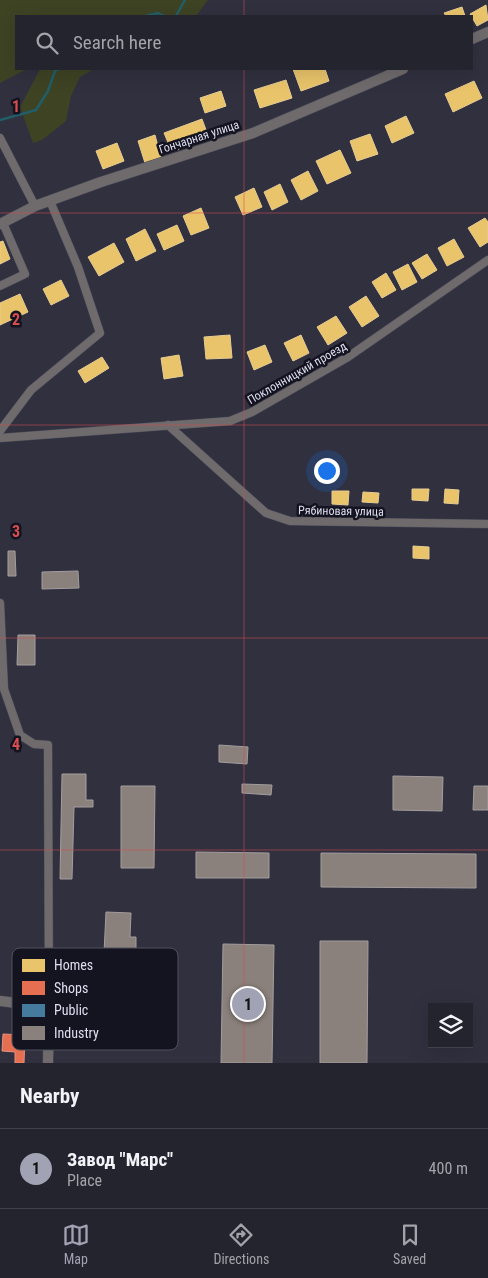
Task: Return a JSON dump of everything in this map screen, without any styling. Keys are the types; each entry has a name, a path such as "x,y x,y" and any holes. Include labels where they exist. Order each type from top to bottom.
{"street":[{"path":"473,39 488,32"},
{"name":"Гончарная улица","path":"2,223 35,206 253,133 401,70"},
{"path":"0,138 35,206"},
{"path":"0,431 31,390 100,333 78,267 50,201"},
{"path":"0,286 24,274 2,223"},
{"name":"Поклонницкий проезд","path":"0,438 230,420 252,412 348,357 488,260"},
{"name":"Рябиновая улица","path":"168,425 266,513 290,521 488,524"},
{"path":"0,603 4,689 20,735 34,744 48,745 49,948"},
{"path":"48,1050 48,1063"}],"green space":[{"path":"0,0 208,0 197,15 15,15 15,70 25,70 0,83"},
{"path":"39,70 92,70 80,77 71,96 66,121 42,140 33,143 20,107"}],"building: Homes":[{"path":"486,5 488,20 477,26 473,15 470,14"},
{"path":"462,7 465,15 445,15 444,13"},
{"path":"293,70 325,70 329,81 301,91"},
{"path":"286,80 292,98 260,108 254,90"},
{"path":"474,81 482,98 453,112 445,94"},
{"path":"221,91 226,106 205,113 200,98"},
{"path":"406,116 414,133 392,143 385,126"},
{"path":"202,119 209,138 172,152 164,133"},
{"path":"370,134 378,154 357,161 350,141"},
{"path":"155,135 161,158 145,163 138,141"},
{"path":"117,143 124,161 103,169 96,151"},
{"path":"340,150 351,173 327,184 316,161"},
{"path":"308,171 318,191 301,200 291,180"},
{"path":"280,184 288,202 272,210 264,192"},
{"path":"254,188 262,207 243,215 235,197"},
{"path":"201,208 209,228 191,235 183,216"},
{"path":"485,218 488,222 488,242 480,247 468,228"},
{"path":"177,225 184,241 164,250 157,234"},
{"path":"145,229 156,251 136,261 126,239"},
{"path":"454,239 464,257 447,266 438,248"},
{"path":"3,241 10,259 0,264 0,242"},
{"path":"114,243 124,262 99,276 88,257"},
{"path":"427,254 437,270 422,279 412,263"},
{"path":"408,264 417,282 402,290 393,272"},
{"path":"386,273 396,290 382,298 372,282"},
{"path":"61,280 69,296 51,305 43,289"},
{"path":"20,294 28,312 0,325 0,303"},
{"path":"366,296 379,316 362,327 349,307"},
{"path":"336,316 347,333 328,345 317,327"},
{"path":"230,335 232,358 206,359 204,337"},
{"path":"301,335 309,353 293,361 284,343"},
{"path":"265,345 272,362 254,370 247,352"},
{"path":"179,355 183,376 164,379 161,358"},
{"path":"102,357 109,368 85,383 78,371"},
{"path":"412,489 429,489 428,501 412,500"},
{"path":"445,489 459,490 458,504 444,503"},
{"path":"332,491 349,491 348,505 332,504"},
{"path":"363,492 379,493 378,503 362,502"},
{"path":"413,546 429,547 429,559 413,558"}],"building: Shops":[{"path":"3,1034 12,1034 12,1050 24,1050 24,1063 15,1063 15,1052 2,1051"}],"building: Industry":[{"path":"8,551 15,551 16,576 8,576"},
{"path":"78,571 79,588 42,589 42,572"},
{"path":"18,635 35,635 35,665 17,665"},
{"path":"219,745 248,747 247,764 219,762"},
{"path":"62,774 86,774 86,800 93,800 93,807 74,807 72,879 60,879"},
{"path":"393,776 443,777 442,811 393,810"},
{"path":"242,784 272,785 271,795 242,793"},
{"path":"121,786 155,786 154,868 121,868"},
{"path":"474,786 488,786 488,810 473,810"},
{"path":"196,852 269,853 269,878 196,878"},
{"path":"321,853 476,854 476,888 321,887"},
{"path":"106,912 131,913 130,937 136,937 136,948 104,948"},
{"path":"320,941 368,941 367,1063 320,1063"},
{"path":"223,944 274,945 272,1063 221,1063"}],"waterway":[{"path":"177,15 185,0"},
{"path":"150,15 158,13 162,15"},
{"path":"0,120 36,110 48,91 57,70"}],"place":[{"name":"Завод \"Марс\"","path":"248,1004"}]}
